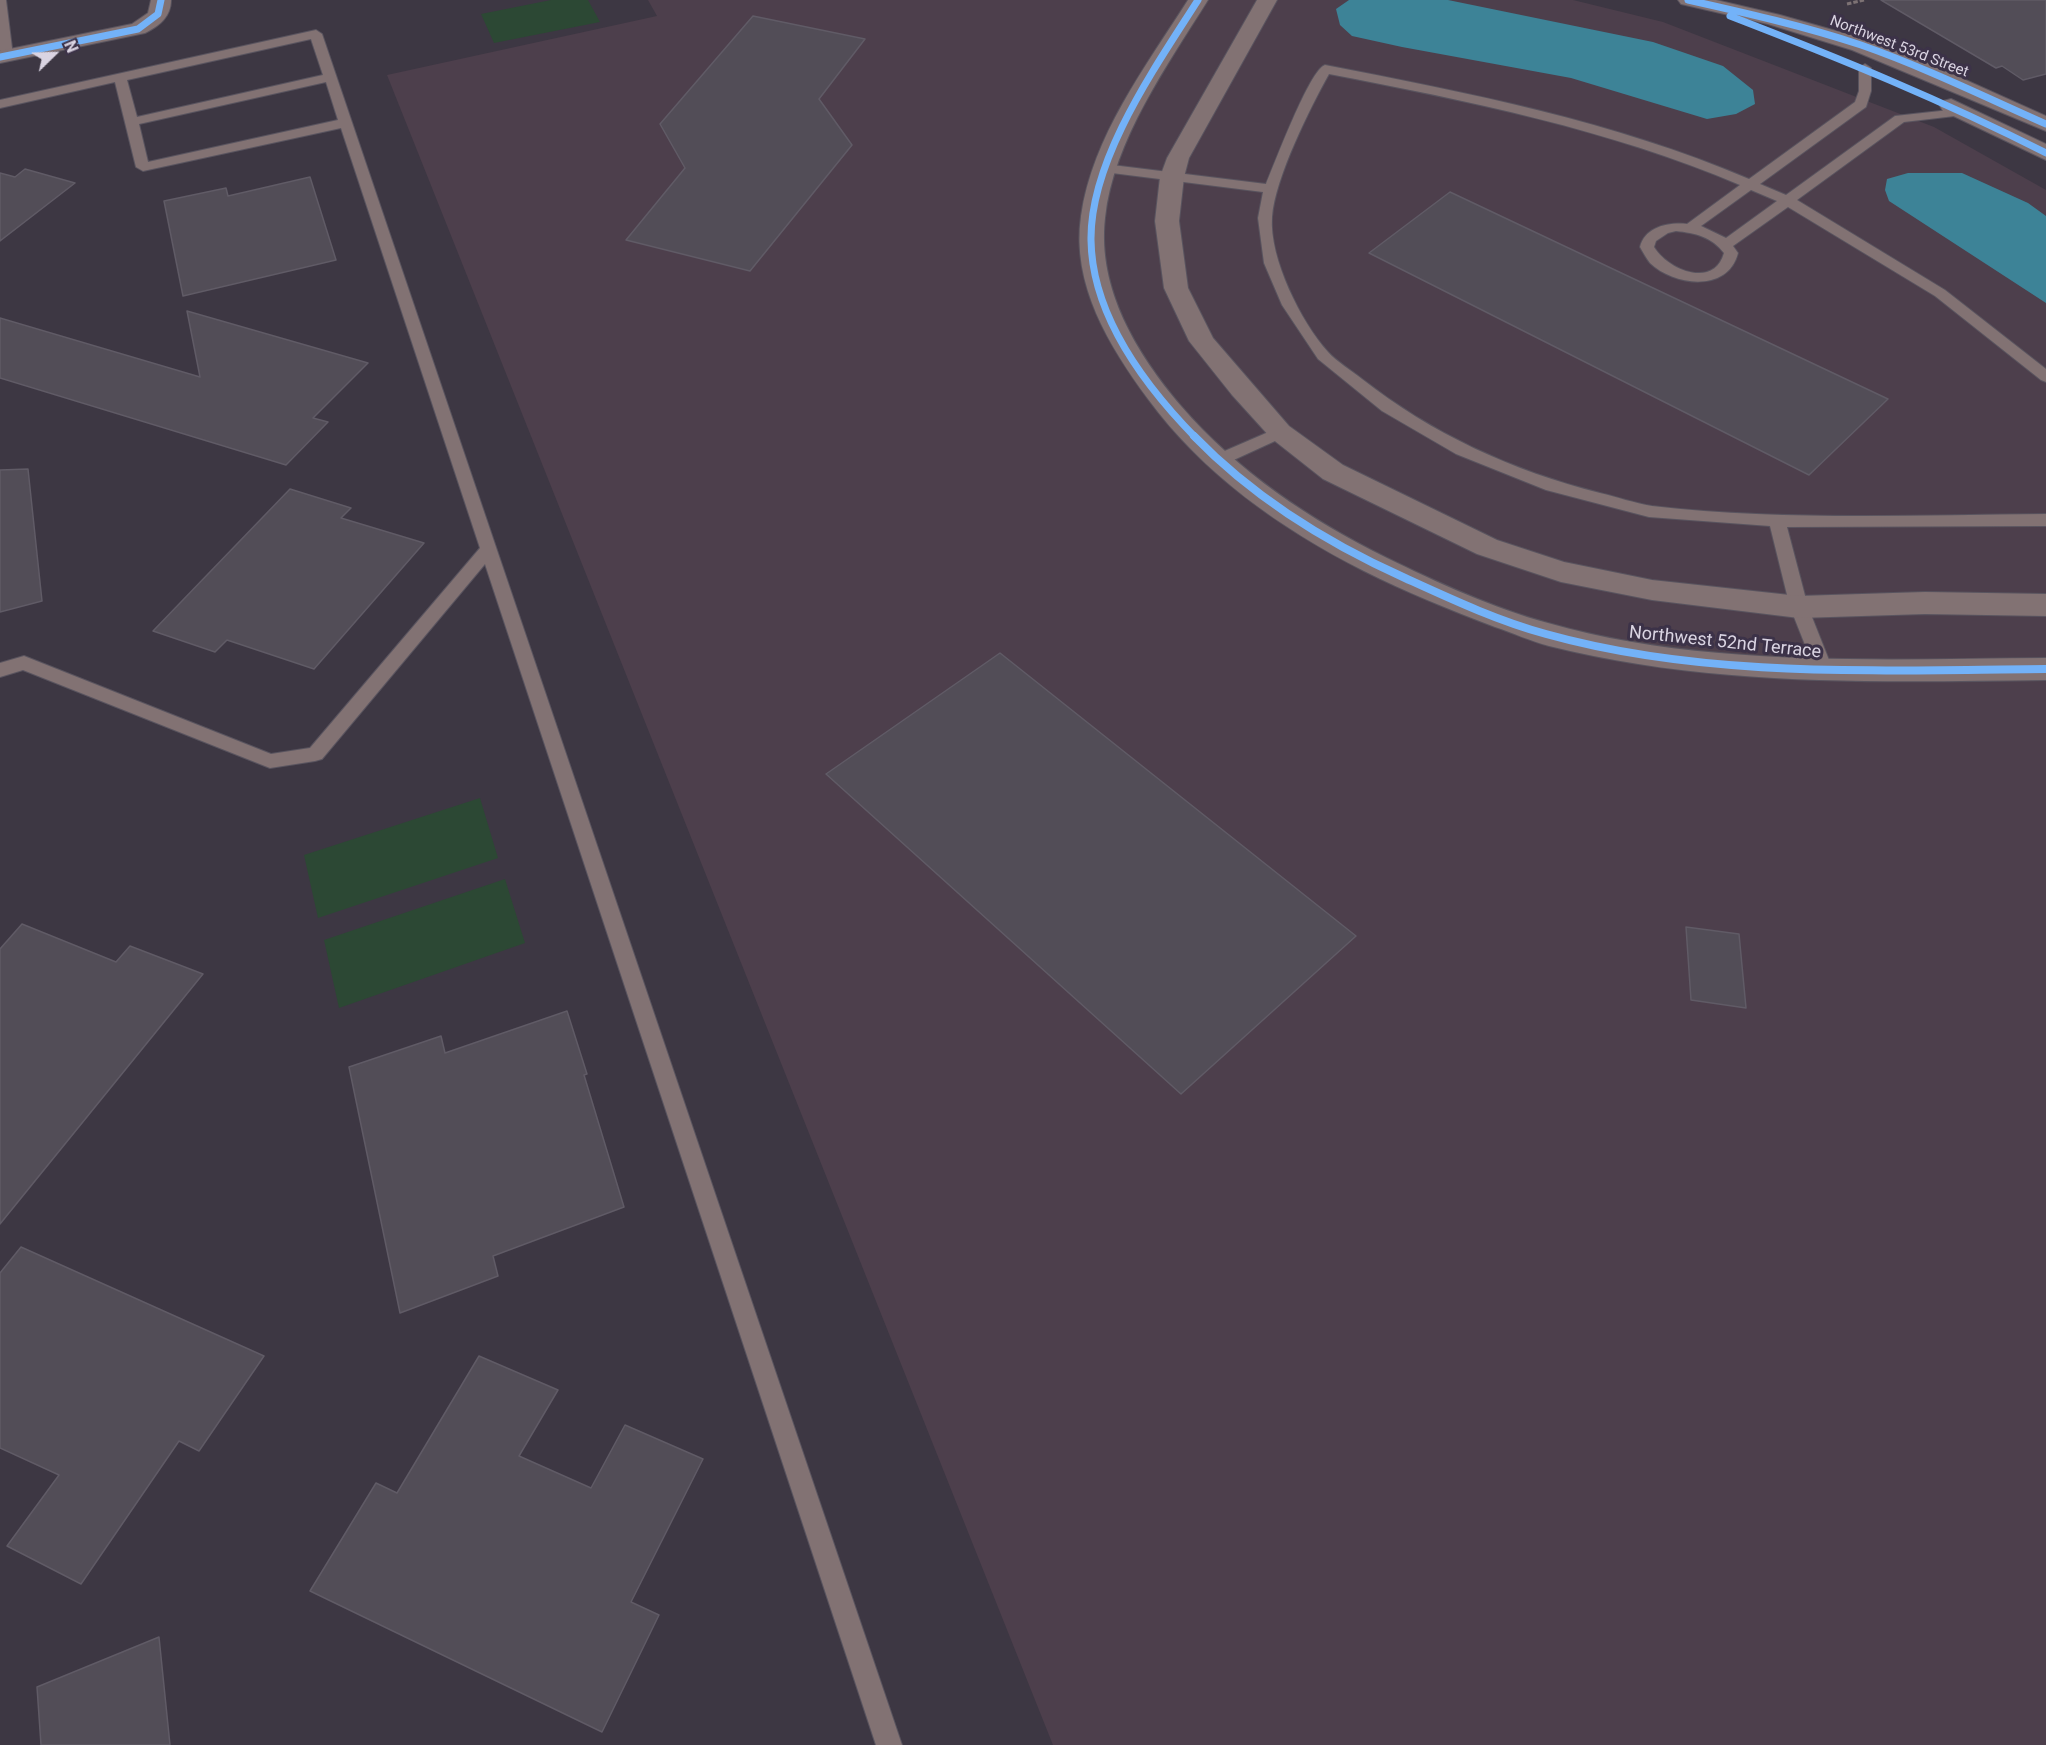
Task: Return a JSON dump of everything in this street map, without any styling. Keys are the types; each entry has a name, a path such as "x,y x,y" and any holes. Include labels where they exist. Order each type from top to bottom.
{"street":[{"name":"Northwest 52nd Terrace","path":"1198,0 1130,115 1104,168 1093,217 1092,248 1100,293 1117,331 1150,385 1187,432 1276,508 1348,551 1446,598 1553,636 1654,656 1824,670 2046,669"},
{"path":"1267,0 1178,158 1172,177 1167,221 1176,288 1202,341 1280,432 1333,472 1487,547 1561,572 1652,590 1799,607 1925,603 2046,605"},
{"name":"Northwest 53rd Street","path":"1695,2 1865,68 1964,111 2046,153"},
{"name":"Northwest 53rd Street","path":"1695,2 1773,19 1860,45 2042,118"},
{"path":"4,57 138,29 158,9"},
{"path":"1964,111 2000,117 2042,118"}],"lane":[{"path":"0,0 4,57"},
{"path":"0,104 316,34 889,1745"},
{"path":"1690,228 1861,104 1865,91 1865,68"},
{"path":"2046,377 1940,293 1788,201 1634,141 1574,122 1440,91 1325,69 1306,104 1271,189 1265,218 1271,263 1289,305 1323,356 1388,407 1462,450 1552,486 1649,511 1777,520 2046,520"},
{"path":"120,77 143,167 345,123"},
{"path":"132,122 330,77"},
{"path":"1726,245 1900,119 1964,111"},
{"path":"1104,168 1271,189"},
{"path":"1676,227 1711,234 1726,245 1731,253 1731,261 1727,268 1707,276 1679,274 1661,266 1649,255 1647,247 1648,239 1654,233 1676,227"},
{"path":"1219,460 1280,432"},
{"path":"1777,520 1799,607 1824,670"},
{"path":"0,670 24,663 270,761 315,754 488,549"}],"shaded area":[{"path":"648,0 1573,0 1663,22 1934,127 2046,190 2046,1745 1053,1745 387,75 657,16"}],"green space":[{"path":"551,0 588,0 600,22 494,43 481,14"},
{"path":"480,798 498,858 318,918 304,855"},
{"path":"505,879 525,943 339,1008 324,940"}],"water":[{"path":"1349,0 1448,0 1653,42 1723,66 1753,90 1755,104 1736,114 1707,119 1571,78 1352,36 1340,25 1336,9"},
{"path":"1908,173 1962,173 2028,203 2046,216 2046,303 1889,201 1885,190 1887,179"}],"building":[{"path":"1881,0 2046,0 2046,74 2023,80 2002,66 1996,68"},
{"path":"753,16 865,39 819,99 852,145 750,271 626,240 685,168 660,124"},
{"path":"25,169 75,183 0,241 0,173 15,177"},
{"path":"310,177 336,260 183,296 164,201 226,188 228,196"},
{"path":"1450,192 1888,399 1809,475 1369,253"},
{"path":"187,311 368,363 313,418 328,422 286,465 0,378 0,318 200,377"},
{"path":"28,469 42,601 0,612 0,470"},
{"path":"290,489 351,508 341,518 424,543 314,669 227,640 215,652 153,631"},
{"path":"1000,653 1356,936 1181,1094 826,774"},
{"path":"22,924 116,962 130,946 203,974 0,1224 0,949"},
{"path":"1686,927 1739,934 1746,1008 1691,1000"},
{"path":"567,1011 624,1207 493,1256 498,1276 400,1313 349,1067 441,1036 445,1053"},
{"path":"21,1247 264,1356 199,1451 179,1441 81,1584 7,1546 59,1475 0,1448 0,1273"},
{"path":"479,1356 558,1390 519,1456 591,1488 625,1425 703,1459 631,1602 659,1615 602,1732 310,1591 376,1483 397,1493"},
{"path":"159,1637 170,1745 41,1745 37,1687"}],"cycle path":[{"path":"0,57 138,29 158,14 161,0"},
{"path":"1198,0 1135,102 1110,157 1093,214 1091,239 1093,264 1108,313 1119,336 1147,380 1185,427 1209,452 1263,497 1322,536 1385,569 1446,596 1549,635 1676,659 1737,665 1861,670 2046,669"},
{"path":"1688,0 1773,19 1860,45 1922,69 2046,124"},
{"path":"1730,16 1865,68 1963,111 2046,153"}]}
